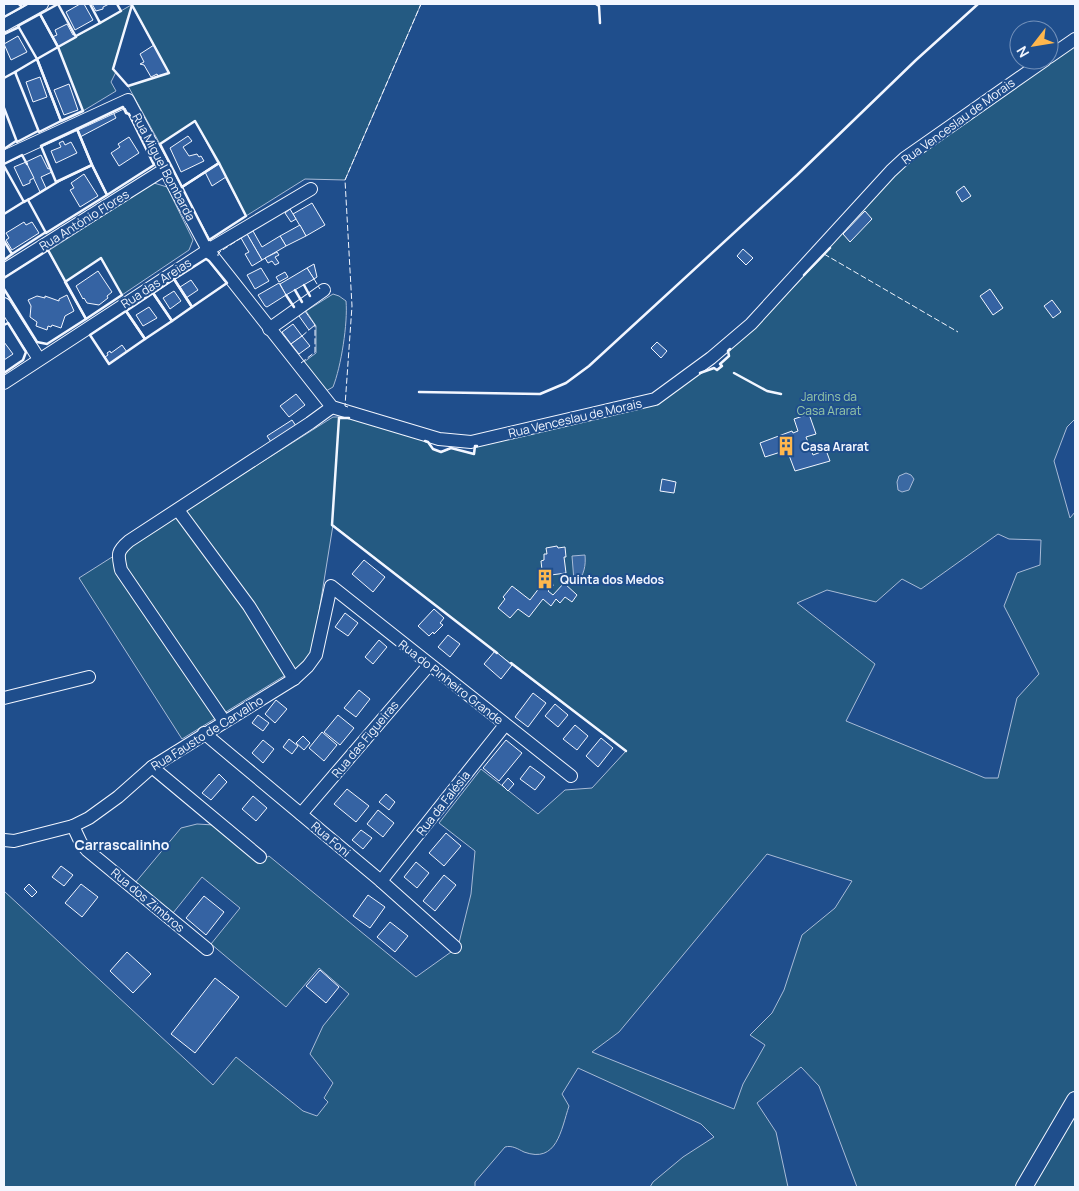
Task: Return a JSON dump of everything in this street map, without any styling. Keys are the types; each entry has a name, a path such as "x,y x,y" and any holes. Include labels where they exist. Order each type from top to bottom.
{"main road":[{"path":"1024,1187 1075,1100"}],"street":[{"path":"4,25 42,4"},
{"path":"1059,50 1075,39"},
{"name":"Rua Venceslau de Morais","path":"332,407 439,439 471,442 655,399 711,358 751,324 905,158 1031,70"},
{"name":"Rua Miguel Bombarda","path":"4,157 128,100 208,250"},
{"name":"Rua António Flores","path":"4,270 165,169"},
{"name":"Rua das Areias","path":"4,383 208,250 311,189"},
{"path":"208,250 332,407 129,541 120,549 118,557 121,570 224,721"},
{"path":"269,329 324,290"},
{"path":"4,304 39,359"},
{"path":"178,510 249,606 294,679"},
{"name":"Rua Fausto de Carvalho","path":"4,840 14,841 73,826 105,807 152,767 294,679 308,666 316,655 331,586"},
{"name":"Rua do Pinheiro Grande","path":"331,586 571,776"},
{"name":"Rua das Figueiras","path":"302,814 429,664"},
{"path":"4,698 90,677"},
{"name":"Rua da Falésia","path":"381,881 505,725"},
{"name":"Rua Foni","path":"204,734 381,881 455,947"},
{"path":"152,767 260,857"},
{"name":"Rua dos Zimbros","path":"73,826 81,843 87,850 206,949"}],"green space":[{"path":"133,4 421,4 345,180 305,179 246,216 195,121 160,144 128,86 169,73 132,6 113,68 116,72 111,82 116,91 83,111 58,47"},
{"name":"Jardins da Casa Ararat","path":"1075,34 1075,419 1067,427 1054,461 1070,518 1075,512 1075,1187 857,1187 819,1086 801,1067 757,1103 776,1132 788,1187 650,1187 653,1182 683,1157 714,1137 701,1124 578,1068 562,1094 569,1106 560,1134 551,1149 544,1153 535,1154 513,1147 505,1147 475,1182 475,1187 4,1187 4,891 213,1085 236,1057 303,1111 317,1116 328,1102 324,1098 333,1083 310,1054 323,1026 349,994 319,968 286,1007 211,944 240,908 202,877 173,913 135,883 181,828 197,824 214,825 258,862 269,856 416,977 458,947 471,894 475,851 439,823 481,769 538,814 565,790 592,788 626,751 333,525 313,649 305,663 182,739 79,578 333,417 346,417 428,442 432,448 438,451 451,448 473,454 475,446 656,404 702,372 714,368 717,370 721,366 720,364 729,356 728,351 753,330 824,255 814,249 889,165 1024,70 1059,70 1059,45","holes":["998,534 1009,539 1041,540 1040,565 1017,573 1004,606 1039,674 1017,698 998,778 985,778 846,721 875,664 797,603 827,590 876,602 902,579 921,589","767,854 852,881 835,908 802,935 784,990 772,1013 750,1035 765,1045 743,1084 734,1109 592,1052 619,1032"]},
{"path":"154,183 167,187 193,240 189,250 122,295 101,258 65,282 48,251"},
{"path":"333,294 346,301 346,321 339,368 333,387 326,391 300,365 316,353 316,326 306,311"}],"shaded area":[{"path":"906,473 914,479 909,490 902,492 898,490 897,482 899,476"},
{"path":"585,555 584,570 577,584 574,581 572,556"}],"building":[{"path":"80,4 84,4 93,20 75,30 66,12"},
{"path":"92,4 109,4 103,7 103,9 96,11"},
{"path":"67,24 76,37 58,47 52,37 57,35 55,30"},
{"path":"18,36 27,52 11,60 4,44"},
{"path":"154,45 169,73 158,76 157,74 151,77 144,65 140,64 144,62 140,54"},
{"path":"40,77 47,97 33,102 26,82"},
{"path":"69,84 78,110 64,115 54,90"},
{"path":"113,112 116,118 80,137 77,129"},
{"path":"188,136 192,141 183,147 189,156 197,154 204,161 181,172 170,148"},
{"path":"129,137 139,153 119,166 111,153 120,147 118,144"},
{"path":"63,141 65,145 71,142 77,153 56,163 51,151 61,147 59,143"},
{"path":"41,155 48,169 50,168 52,172 41,177 46,188 40,192 26,162"},
{"path":"26,162 34,178 30,180 30,183 23,186 14,167"},
{"path":"219,163 226,177 212,186 205,172"},
{"path":"84,174 98,196 80,207 70,190 74,188 71,183"},
{"path":"964,186 971,196 962,202 956,192"},
{"path":"312,203 325,225 306,236 293,214"},
{"path":"290,209 296,219 291,222 285,213"},
{"path":"865,211 872,219 850,242 843,234"},
{"path":"24,222 26,225 32,222 39,233 12,250 6,240 9,238 6,233"},
{"path":"300,225 306,236 286,246 280,236"},
{"path":"253,231 262,247 280,236 286,246 262,260 247,234"},
{"path":"247,234 262,260 252,266 245,254 249,252 241,238"},
{"path":"743,249 753,258 746,265 737,256"},
{"path":"277,252 279,255 275,257 279,263 275,265 272,261 268,263 265,258"},
{"path":"314,264 317,277 314,279 307,268"},
{"path":"261,268 269,281 255,289 247,275"},
{"path":"307,268 314,279 286,295 280,284"},
{"path":"98,271 112,292 99,305 87,303 76,286"},
{"path":"285,272 288,277 279,282 276,277"},
{"path":"191,280 198,290 186,298 180,287"},
{"path":"279,283 286,295 267,307 265,306 258,295"},
{"path":"990,289 1003,308 993,315 980,296"},
{"path":"174,291 181,301 170,309 163,298"},
{"path":"67,295 74,311 65,316 61,328 52,325 51,327 48,326 47,330 36,326 37,322 30,317 31,306 28,300 37,296 45,298 45,296 59,301 59,299"},
{"path":"1052,300 1061,312 1053,318 1044,306"},
{"path":"149,307 157,318 143,326 136,315"},
{"path":"305,311 315,325 309,330 299,316"},
{"path":"293,324 302,336 291,344 282,332"},
{"path":"302,336 310,346 299,354 291,344"},
{"path":"4,342 13,354 4,360"},
{"path":"657,342 667,351 661,358 651,348"},
{"path":"122,345 127,352 109,364 105,357 108,355 107,353 110,351 111,353"},
{"path":"296,394 305,405 289,417 280,406"},
{"name":"Casa Ararat","path":"809,414 816,434 806,437 813,455 826,450 830,461 795,471 787,450 765,457 760,443 792,431 793,433 798,431 794,419"},
{"path":"292,420 296,426 271,442 267,436"},
{"path":"662,479 676,482 674,493 660,491"},
{"name":"Quinta dos Medos","path":"557,546 558,548 565,547 566,573 551,575 553,586 548,591 553,595 564,583 577,595 572,602 565,597 560,603 556,599 551,606 543,599 529,617 518,609 510,618 498,608 505,599 503,597 512,586 530,600 540,587 538,570 542,570 541,561 544,560 544,554 547,554 546,548"},
{"path":"364,560 385,577 373,592 352,574"},
{"path":"434,609 444,618 440,623 443,625 434,634 433,632 429,636 418,626"},
{"path":"345,613 358,623 348,636 335,627"},
{"path":"448,635 460,644 450,657 438,647"},
{"path":"379,640 387,647 373,664 365,657"},
{"path":"495,651 512,665 501,679 484,664"},
{"path":"359,690 370,699 356,717 344,708"},
{"path":"533,693 546,703 528,727 515,717"},
{"path":"276,700 287,709 275,723 265,714"},
{"path":"555,704 568,715 558,727 545,716"},
{"path":"258,715 269,723 263,731 252,723"},
{"path":"338,715 354,728 340,745 324,732"},
{"path":"575,725 588,736 577,750 563,739"},
{"path":"322,732 337,745 324,761 309,748"},
{"path":"303,736 310,743 304,750 296,743"},
{"path":"601,738 613,748 598,767 586,756"},
{"path":"289,739 298,746 292,754 283,747"},
{"path":"263,740 274,749 263,763 252,753"},
{"path":"506,740 522,753 499,781 483,768"},
{"path":"530,766 545,777 535,790 520,779"},
{"path":"219,774 227,782 211,800 202,793"},
{"path":"508,778 514,784 508,791 502,785"},
{"path":"347,789 369,806 356,822 334,804"},
{"path":"386,794 395,802 389,810 379,802"},
{"path":"253,796 267,808 256,821 242,809"},
{"path":"378,810 394,823 383,837 367,824"},
{"path":"361,830 372,838 363,849 352,840"},
{"path":"446,833 461,846 444,866 429,853"},
{"path":"416,862 429,873 417,888 404,877"},
{"path":"61,866 73,875 64,886 52,877"},
{"path":"444,875 456,885 435,911 423,901"},
{"path":"29,884 37,892 32,897 24,889"},
{"path":"81,884 98,897 82,917 65,903"},
{"path":"368,895 385,907 370,928 353,916"},
{"path":"204,896 224,912 206,935 186,918"},
{"path":"390,922 408,936 395,952 377,937"},
{"path":"127,952 151,974 133,993 110,971"},
{"path":"320,970 339,987 326,1003 306,986"},
{"path":"215,978 239,997 195,1053 171,1034"}],"fence":[{"path":"348,407 345,406 352,306 345,180 421,4"},
{"path":"218,256 221,251 241,238"},
{"path":"824,254 958,332"},
{"path":"314,279 320,289"},
{"path":"301,363 315,352 315,325"},
{"path":"302,336 309,330"}],"wall":[{"path":"4,17 22,7 19,4 22,7 27,4"},
{"path":"58,4 76,37 58,47 40,14 58,4"},
{"path":"76,36 100,23 90,4"},
{"path":"99,21 100,23 121,11 117,4"},
{"path":"596,4 599,6 600,23"},
{"path":"419,392 540,394 566,383 589,366 797,175 916,60 978,4"},
{"path":"132,5 169,73 128,86 113,69 132,5"},
{"path":"37,59 58,47 40,14 18,26 37,59 61,121 83,111 58,47 37,59"},
{"path":"4,34 19,27"},
{"path":"37,59 61,121 39,132 15,72 37,59"},
{"path":"4,78 16,73"},
{"path":"123,107 126,113 129,114 154,165 107,195 77,129 123,107"},
{"path":"4,108 17,142 38,131"},
{"path":"195,121 219,163 182,187 160,144 195,121"},
{"path":"77,129 92,165 56,182 41,146 77,129"},
{"path":"4,149 16,141"},
{"path":"4,164 22,155 27,164"},
{"path":"219,163 246,216 209,240 182,187 219,163"},
{"path":"92,165 107,195 46,233 28,200 59,181 92,165"},
{"path":"4,166 24,202 29,199"},
{"path":"4,214 25,201"},
{"path":"4,241 12,254 46,232"},
{"path":"804,275 830,248"},
{"path":"4,278 48,250 86,319 47,344 37,342 4,289"},
{"path":"4,260 12,254"},
{"path":"101,258 122,295 86,319 65,282 101,258"},
{"path":"206,259 227,283 192,307 174,279 206,259"},
{"path":"174,279 192,307 172,321 153,293 174,279"},
{"path":"304,285 310,296"},
{"path":"295,290 302,302"},
{"path":"153,293 172,321 145,339 126,311 153,293"},
{"path":"286,295 294,307"},
{"path":"126,311 145,339 109,364 90,335 126,311"},
{"path":"4,325 8,323 26,352 23,360 4,373"},
{"path":"700,373 714,368 717,370 722,366 720,364 729,356 728,351 730,349"},
{"path":"734,373 767,391 781,394"},
{"path":"349,418 339,418 332,525 497,653"},
{"path":"425,441 433,449 441,452 451,448 474,454 475,446 477,446"},
{"path":"511,663 626,751"}],"place":[{"name":"Casa Ararat","path":"786,446"},
{"name":"Quinta dos Medos","path":"545,579"}],"district":[{"name":"Carrascalinho","path":"122,844"}]}
